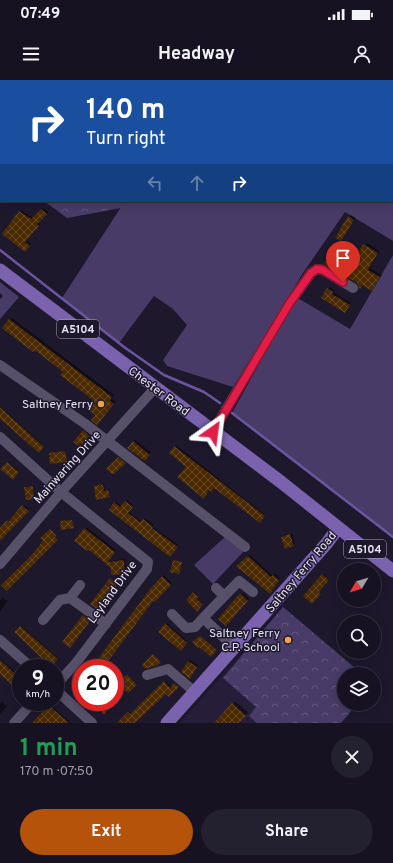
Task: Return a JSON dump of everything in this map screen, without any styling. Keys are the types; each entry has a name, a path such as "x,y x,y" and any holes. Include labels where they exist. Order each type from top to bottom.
{"main road":[{"name":"Chester Road","path":"0,270 281,482 393,570"},
{"name":"Saltney Ferry Road","path":"168,723 327,543 338,528"}],"street":[{"path":"213,432 289,304 311,273 317,269 323,270 353,288"},
{"path":"0,365 108,441 245,547"},
{"name":"Mainwaring Drive","path":"0,564 61,492 155,388"},
{"path":"0,437 61,492"},
{"name":"Leyland Drive","path":"61,492 148,562 147,569 64,677"},
{"path":"172,614 186,628 195,627 239,581 253,592"},
{"path":"43,620 60,600 70,598 80,585"},
{"path":"216,588 224,596"},
{"path":"70,598 106,624"},
{"path":"203,618 235,648"},
{"path":"0,640 22,659"},
{"path":"147,675 168,669 196,693"},
{"path":"64,697 92,723"},
{"path":"14,723 25,711"}],"shaded area":[{"name":"Saltney Ferry C.P. School","path":"284,607 337,652 337,659 345,659 355,667 337,667 337,711 352,711 341,723 180,723"}],"green space":[{"path":"45,202 124,202 121,208 67,218"},
{"path":"124,202 393,202 393,241 345,212 303,273 233,387 167,366 163,360 187,325 173,309 154,296 119,343 62,298"},
{"path":"393,255 393,537 232,413 296,297 350,329"},
{"path":"0,282 19,297 0,319 0,299 3,296 0,293"},
{"path":"226,536 245,550 213,584 194,565"},
{"name":"Saltney Ferry C.P. School","path":"283,607 337,653 337,659 344,659 354,667 337,667 337,711 351,711 341,723 257,723 249,716 256,707 223,678"}],"building":[{"path":"41,209 47,214 37,224 39,226 25,242 30,246 25,252 2,234 19,211 31,219"},
{"path":"348,216 354,220 341,241 335,238"},
{"path":"363,244 378,253 368,270 380,277 372,291 362,285 360,289 356,282 324,264 327,259 331,261 338,249 355,259"},
{"path":"327,288 333,292 332,294 350,305 345,313 321,298"},
{"path":"9,319 112,397 110,401 114,404 97,425 91,420 95,415 87,408 93,400 60,375 63,372 36,351 33,352 2,328"},
{"path":"0,407 44,447 39,453 0,419"},
{"path":"83,430 89,436 80,447 73,442"},
{"path":"133,441 150,455 145,461 127,448"},
{"path":"174,446 265,516 260,523 214,488 211,492 209,490 204,499 177,477 186,467 169,453"},
{"path":"65,451 67,462 50,464 49,453"},
{"path":"118,457 126,463 114,474 112,474 106,469"},
{"path":"7,462 19,472 13,480 0,469"},
{"path":"103,484 104,491 108,490 110,497 96,500 94,486"},
{"path":"33,486 34,499 26,500 24,487"},
{"path":"125,501 133,507 128,513 140,522 143,519 153,527 152,528 178,547 170,557 109,510 114,502 120,507"},
{"path":"22,505 29,511 0,541 0,528 7,520 8,522"},
{"path":"72,520 74,528 61,530 60,521"},
{"path":"84,528 115,552 108,562 124,560 125,574 111,575 111,568 89,550 87,551 74,541"},
{"path":"50,529 56,535 55,537 58,540 7,591 1,585 30,557 43,541 40,538"},
{"path":"290,534 294,546 285,549 281,537"},
{"path":"248,556 271,577 273,575 279,580 270,594 236,566"},
{"path":"173,560 182,562 179,574 170,572"},
{"path":"322,574 329,580 319,592 321,594 312,604 303,596"},
{"path":"162,576 171,585 155,602 153,601 110,659 98,659 151,588"},
{"path":"110,578 117,584 98,610 90,604"},
{"path":"193,592 198,597 197,599 203,604 197,612 186,600"},
{"path":"240,593 248,601 226,626 218,619"},
{"path":"83,615 90,621 70,648 62,642"},
{"path":"165,623 187,643 181,651 158,632"},
{"path":"20,626 58,659 43,659 14,632"},
{"path":"200,636 217,650 211,657 199,647 198,649 192,642"},
{"path":"153,654 161,662 158,665 145,669 142,665"},
{"path":"0,660 12,671 12,685 0,674"},
{"path":"188,661 197,667 190,679 181,672"},
{"path":"127,674 137,685 128,693 124,689 124,677"},
{"path":"164,681 170,688 174,683 179,687 169,697 166,694 169,691 135,723 117,723 128,712 130,714"},
{"path":"232,703 246,716 239,723 214,723"},
{"path":"43,711 55,711 69,723 32,723"},
{"path":"100,711 107,711 104,715"}],"waterway":[{"path":"0,250 124,347 164,375 204,392 220,403"},
{"path":"232,413 393,537"}],"place":[{"name":"Saltney Ferry","path":"101,404"},
{"name":"Saltney Ferry C.P. School","path":"288,640"}],"route":[{"path":"213,432 289,304 311,273 317,269 323,270 343,282"}]}
